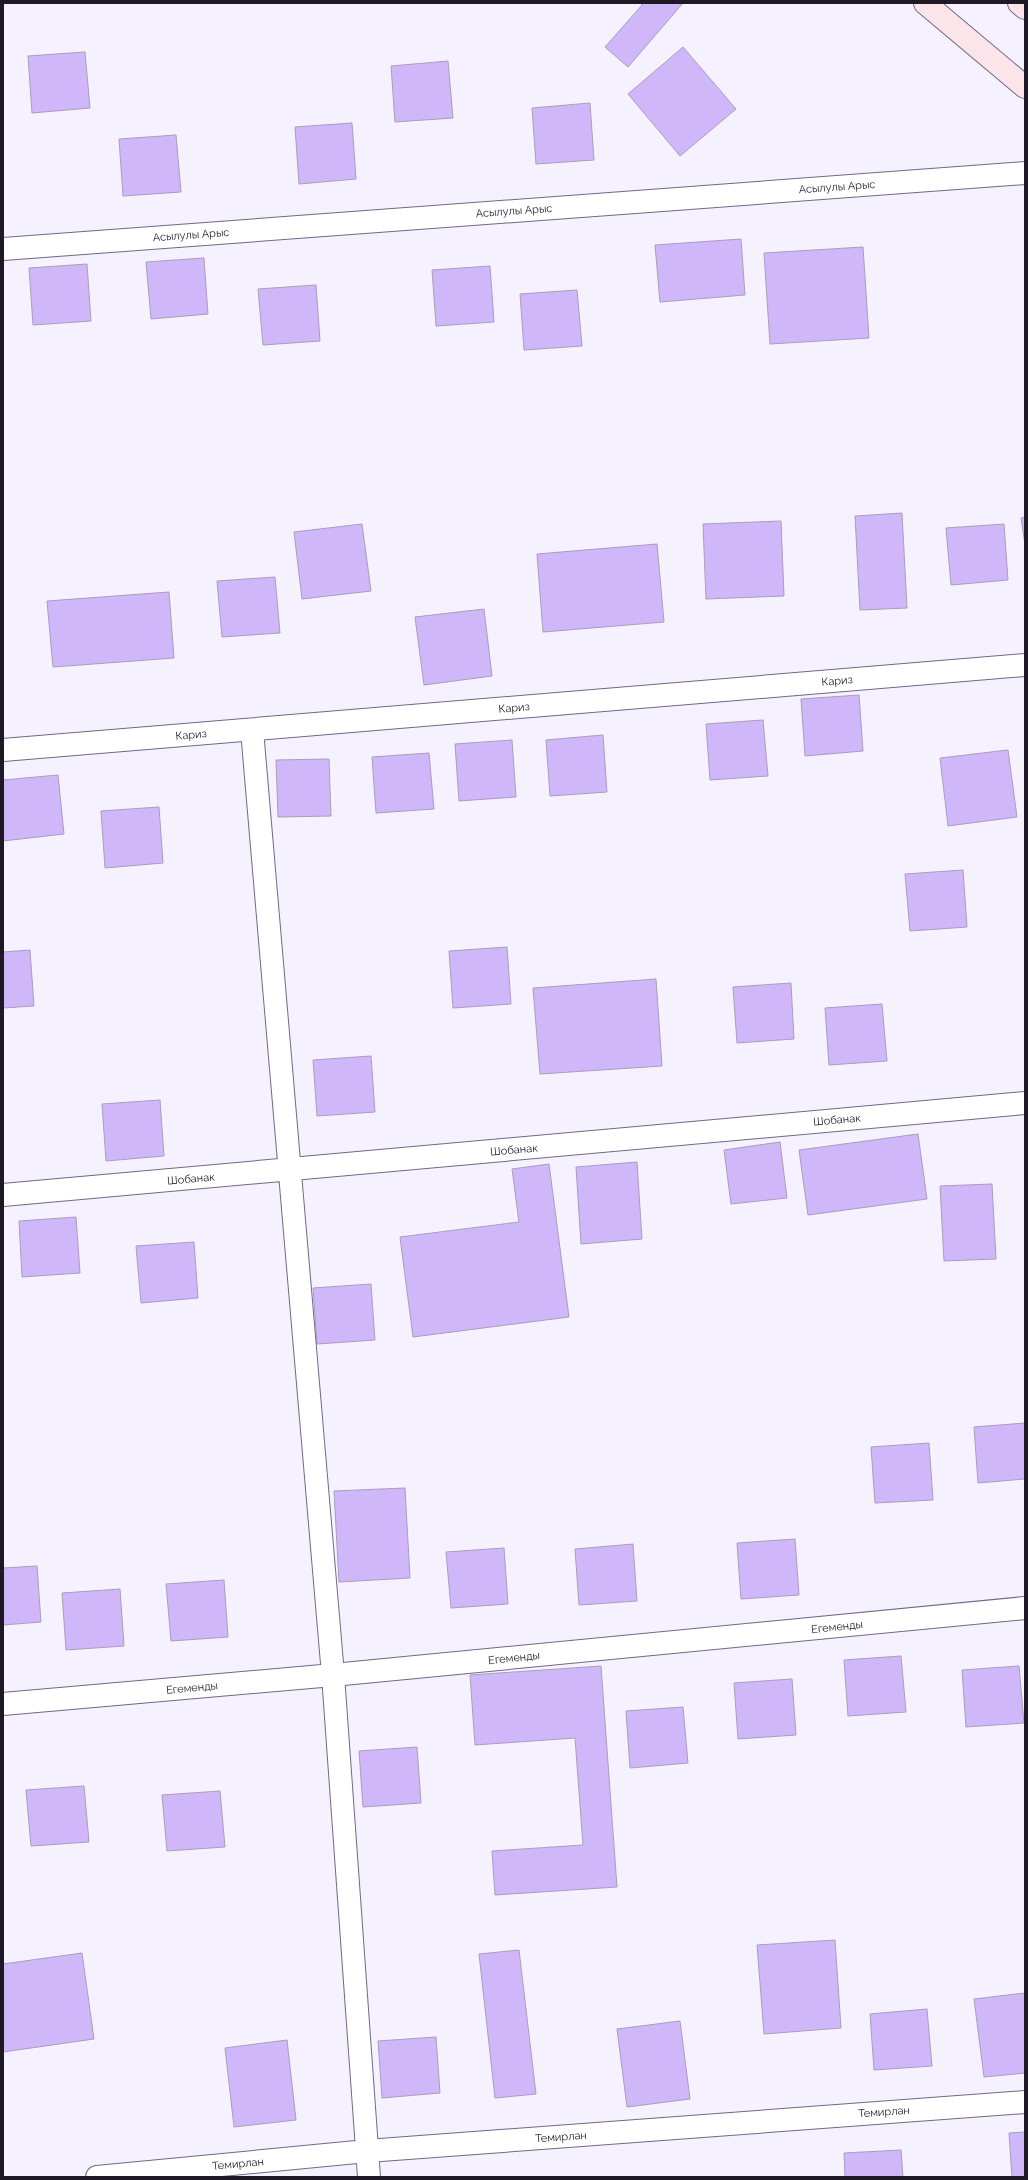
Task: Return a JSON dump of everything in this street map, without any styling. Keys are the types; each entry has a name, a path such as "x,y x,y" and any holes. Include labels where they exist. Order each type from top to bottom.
{"street":[{"path":"925,3 1025,87"},
{"path":"1019,3 1025,8"},
{"name":"Асылулы Арыс","path":"3,249 1025,173"},
{"name":"Кариз","path":"3,750 1025,665"},
{"path":"252,730 333,1675 369,2177"},
{"name":"Шобанак","path":"3,1195 1025,1103"},
{"name":"Егеменды","path":"3,1704 333,1675 1025,1608"},
{"name":"Темирлан","path":"97,2177 367,2151 1025,2102"}],"building":[{"path":"640,3 683,3 628,67 605,47 642,5"},
{"path":"683,47 736,109 680,156 628,94"},
{"path":"85,52 90,108 32,113 28,56"},
{"path":"448,61 453,118 395,122 391,66"},
{"path":"590,103 594,160 536,164 532,108"},
{"path":"352,123 356,179 299,184 295,127"},
{"path":"176,135 181,192 123,196 119,139"},
{"path":"741,239 745,295 660,302 655,245"},
{"path":"863,247 869,338 770,344 764,253"},
{"path":"204,258 208,314 151,319 146,262"},
{"path":"87,264 91,321 33,325 29,268"},
{"path":"490,266 494,322 436,326 432,270"},
{"path":"316,285 320,341 263,345 258,289"},
{"path":"577,290 582,346 524,350 520,294"},
{"path":"902,513 907,608 860,610 855,516"},
{"path":"1025,517 1025,545 1021,518"},
{"path":"781,521 784,596 706,599 703,524"},
{"path":"362,524 371,591 302,599 294,532"},
{"path":"1004,524 1008,580 951,585 946,528"},
{"path":"657,544 664,622 543,632 537,554"},
{"path":"275,577 280,633 222,637 217,581"},
{"path":"169,592 174,658 53,667 47,601"},
{"path":"484,609 492,676 424,685 415,617"},
{"path":"859,695 863,751 805,756 801,699"},
{"path":"763,720 768,776 710,780 706,724"},
{"path":"603,735 607,792 550,796 546,740"},
{"path":"512,740 516,797 459,801 455,744"},
{"path":"1008,750 1017,817 948,826 940,758"},
{"path":"429,753 434,809 376,813 372,757"},
{"path":"329,759 331,816 278,817 276,760"},
{"path":"58,775 64,834 3,841 3,780"},
{"path":"159,807 163,863 105,868 101,811"},
{"path":"963,870 967,927 910,931 905,874"},
{"path":"507,947 511,1004 453,1008 449,951"},
{"path":"30,950 34,1006 3,1008 3,952"},
{"path":"656,979 662,1066 540,1074 533,988"},
{"path":"791,983 794,1039 737,1043 733,987"},
{"path":"882,1004 887,1061 829,1065 825,1008"},
{"path":"371,1056 375,1112 317,1116 313,1060"},
{"path":"160,1100 164,1156 106,1161 102,1104"},
{"path":"918,1134 927,1199 808,1215 799,1150"},
{"path":"780,1142 787,1198 731,1204 724,1150"},
{"path":"637,1162 642,1239 581,1244 576,1167"},
{"path":"549,1164 569,1317 413,1337 400,1237 519,1222 512,1169"},
{"path":"992,1184 996,1259 944,1261 940,1186"},
{"path":"76,1217 80,1273 22,1277 19,1221"},
{"path":"194,1242 198,1298 141,1303 136,1246"},
{"path":"371,1284 375,1340 317,1344 313,1288"},
{"path":"1025,1423 1025,1479 978,1483 974,1427"},
{"path":"929,1443 933,1500 875,1503 871,1447"},
{"path":"405,1488 410,1578 339,1582 334,1491"},
{"path":"795,1539 799,1595 741,1599 737,1543"},
{"path":"633,1544 637,1601 579,1605 575,1549"},
{"path":"504,1548 508,1604 451,1608 446,1552"},
{"path":"37,1566 41,1622 3,1625 3,1568"},
{"path":"224,1580 228,1637 171,1641 166,1584"},
{"path":"120,1589 124,1646 66,1650 62,1593"},
{"path":"901,1656 906,1712 848,1716 844,1660"},
{"path":"601,1666 617,1887 495,1895 492,1851 583,1845 575,1738 475,1745 470,1675"},
{"path":"1019,1666 1024,1723 966,1727 962,1670"},
{"path":"792,1679 796,1735 738,1739 734,1683"},
{"path":"683,1707 688,1763 630,1768 626,1711"},
{"path":"417,1747 421,1803 363,1807 359,1751"},
{"path":"84,1786 89,1842 31,1846 26,1790"},
{"path":"220,1791 225,1847 167,1851 162,1795"},
{"path":"835,1940 841,2028 764,2034 757,1945"},
{"path":"519,1950 536,2094 495,2098 479,1954"},
{"path":"82,1953 94,2039 3,2052 3,1964"},
{"path":"1025,1993 1025,2073 984,2077 974,1999"},
{"path":"927,2009 932,2066 874,2070 870,2014"},
{"path":"680,2021 690,2099 627,2107 617,2029"},
{"path":"436,2037 440,2093 382,2098 378,2041"},
{"path":"287,2040 296,2120 234,2127 225,2048"},
{"path":"1025,2132 1025,2177 1012,2177 1009,2133"},
{"path":"901,2150 903,2177 845,2177 844,2153"}]}
